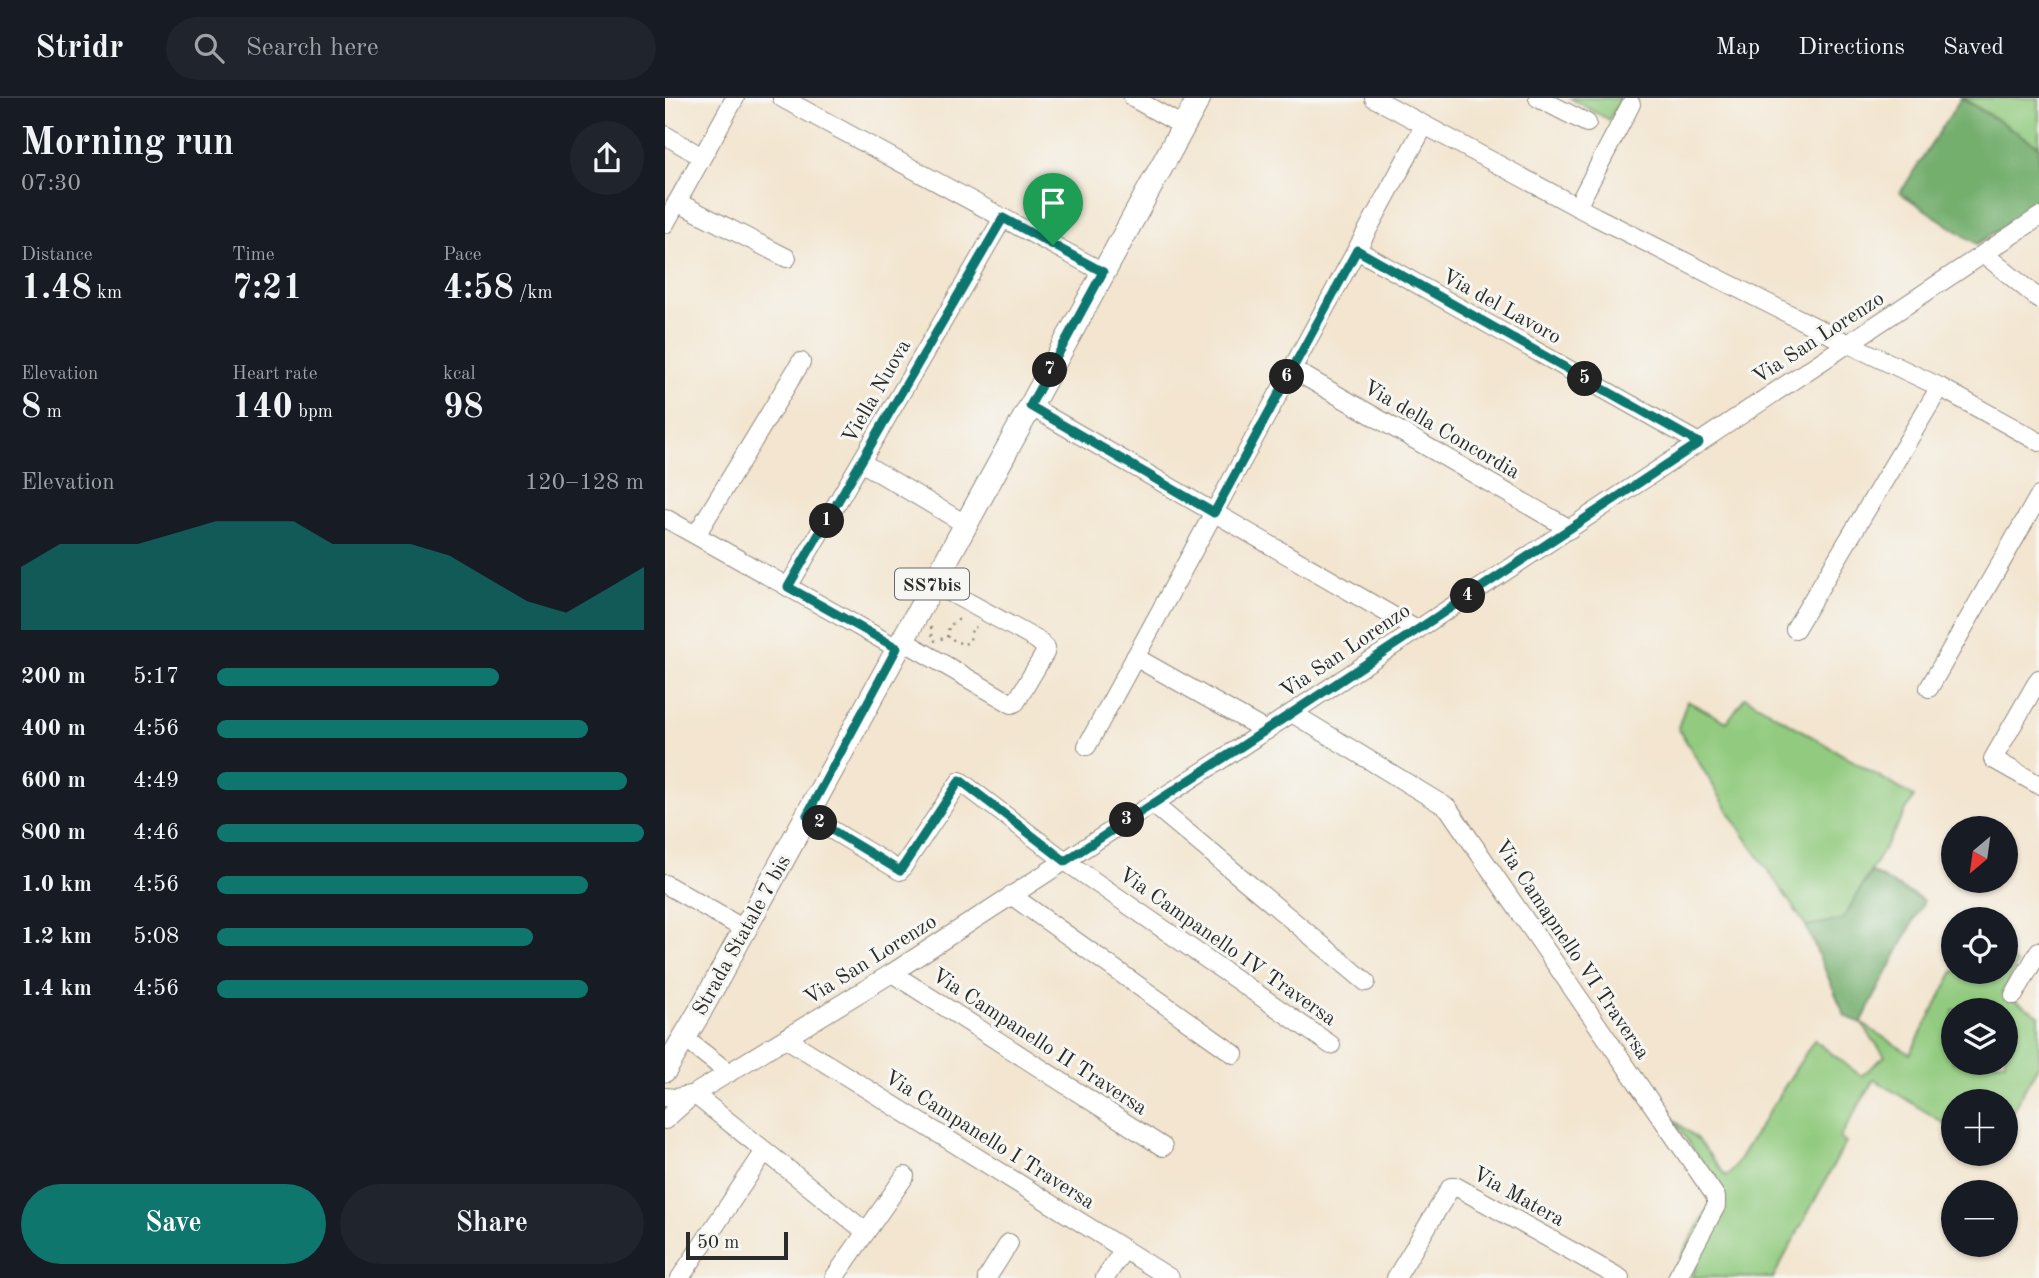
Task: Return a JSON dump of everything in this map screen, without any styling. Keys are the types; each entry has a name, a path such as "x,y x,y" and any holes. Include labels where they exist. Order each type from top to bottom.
{"main road":[{"name":"Strada Statale 7 bis","path":"665,1070 1199,98"}],"street":[{"path":"665,224 735,98"},
{"path":"782,98 1103,272"},
{"path":"1133,98 1183,126"},
{"path":"1374,98 1577,207 1940,387 2039,442"},
{"path":"1538,98 1587,123"},
{"path":"1577,207 1631,104"},
{"path":"1087,746 1424,126"},
{"path":"665,135 702,157"},
{"path":"677,202 786,258"},
{"name":"Via San Lorenzo","path":"665,1097 694,1094 892,973 1266,731 2039,217"},
{"name":"Viella Nuova","path":"788,587 1003,218"},
{"name":"Via del Lavoro","path":"1357,250 1699,443"},
{"path":"1984,254 2039,299"},
{"path":"696,536 801,362"},
{"name":"Via della Concordia","path":"1292,369 1570,529"},
{"path":"1795,629 1940,387"},
{"path":"1030,406 1417,630"},
{"path":"860,462 965,524"},
{"path":"1929,688 2039,496"},
{"path":"665,518 788,587 1012,704 1016,702 1046,648 1037,640 933,583"},
{"path":"1135,657 1266,731"},
{"path":"2039,679 1993,759 2039,785"},
{"name":"Via Camapnello VI Traversa","path":"1292,713 1448,808 1716,1197 1716,1206 1678,1275"},
{"name":"Via Campanello IV Traversa","path":"807,815 900,871 960,780 1065,861 1331,1045"},
{"path":"1153,804 1366,982"},
{"path":"665,884 744,929"},
{"path":"1011,895 1234,1054"},
{"path":"2014,995 2039,951"},
{"name":"Via Campanello II Traversa","path":"892,973 1163,1147"},
{"path":"684,1038 729,1073"},
{"name":"Via Campanello I Traversa","path":"787,1039 1170,1278"},
{"path":"665,1120 694,1094 866,1232"},
{"path":"680,1278 765,1151"},
{"path":"834,1278 905,1176"},
{"name":"Via Matera","path":"1396,1278 1451,1187 1457,1187 1620,1278"},
{"path":"988,1278 1009,1243"},
{"path":"1105,1278 1123,1249"}],"path":[{"path":"947,637 949,626 958,620 955,611"},
{"path":"935,620 931,627 937,651"},
{"path":"933,642 951,636 960,644 965,644 970,640 972,628 981,626"}],"green space":[{"path":"1570,98 1621,98 1609,120"},
{"path":"1961,98 2039,146 2039,203 1977,244 1900,193"},
{"path":"1963,98 2039,98 2039,146"},
{"path":"1745,697 1914,797 1842,920 1806,926 1739,828 1678,728 1687,701 1727,722"},
{"path":"1871,872 1924,901 1861,1023 1845,1016 1806,926 1842,920"},
{"path":"1947,984 2007,984 2002,993 2010,998 1941,998 1941,1075 2018,1075 2018,1003 2039,1015 2039,1064 2018,1102 2018,1089 1941,1089 1941,1121 1874,1079 1840,1138 1846,1142 1773,1278 1691,1277 1696,1268 1680,1258 1720,1189 1672,1118 1697,1139 1726,1176 1814,1040 1861,1076 1885,1056 1861,1023 1910,1054"}],"route":[{"path":"1003,218 1053,245 1103,272 1030,406 1214,513 1357,250 1699,443 1065,861 960,780 900,871 807,815 897,648 788,587 1003,218"}]}
